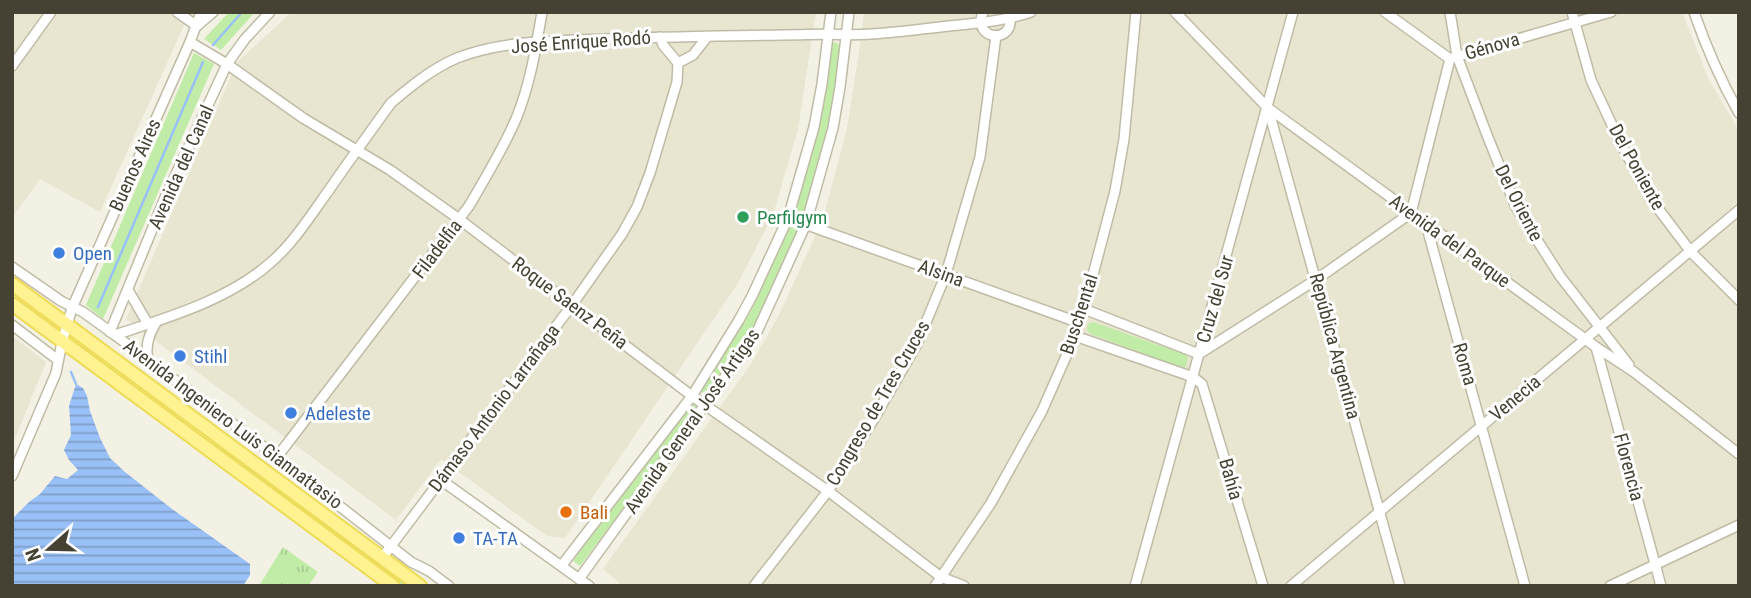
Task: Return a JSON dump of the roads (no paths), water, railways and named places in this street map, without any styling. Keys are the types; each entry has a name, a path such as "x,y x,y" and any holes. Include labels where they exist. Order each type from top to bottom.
{"main road":[{"name":"Avenida Ingeniero Luis Giannattasio","path":"14,275 67,326 419,586"},
{"name":"Avenida Ingeniero Luis Giannattasio","path":"12,304 393,586"}],"street":[{"path":"12,66 51,12"},
{"path":"177,12 197,26 214,12"},
{"name":"Buenos Aires","path":"12,476 56,373 72,308 201,12"},
{"name":"Avenida del Canal","path":"113,334 165,198 227,64 245,38 270,12"},
{"name":"Filadelfia","path":"277,457 469,206 516,117 537,42 542,12"},
{"name":"Avenida General José Artigas","path":"562,565 692,396 739,320 788,218 814,127 831,12"},
{"name":"Avenida General José Artigas","path":"579,579 756,334 806,224 833,128 849,12"},
{"name":"José Enrique Rodó","path":"113,334 152,323 201,303 229,290 270,263 309,218 391,103 428,75 456,59 485,50 537,42 660,37 828,34 847,36 899,32 982,17 1031,12"},
{"name":"Buschental","path":"935,586 991,503 1042,411 1075,336 1115,191 1125,139 1136,12"},
{"name":"Avenida del Parque","path":"1175,12 1268,107 1426,224 1634,372 1739,453"},
{"name":"Cruz del Sur","path":"1135,586 1293,12"},
{"name":"Génova","path":"1385,12 1454,58 1574,17 1611,12"},
{"name":"Del Oriente","path":"1450,12 1454,58 1516,206 1560,276 1634,372"},
{"path":"1695,12 1703,39 1739,113"},
{"path":"982,17 985,32 996,36 1006,33 1011,23 1010,15"},
{"name":"Del Poniente","path":"1574,17 1591,80 1650,198 1691,252 1739,300"},
{"name":"Congreso de Tres Cruces","path":"754,586 828,491 917,344 946,274 980,158 996,36"},
{"path":"660,37 678,63 693,55 707,37"},
{"name":"Roque Saenz Peña","path":"190,42 227,64 303,118 390,170 459,219 692,396 828,491 942,577 964,586"},
{"path":"1084,309 1199,354 1317,279 1411,213 1454,58"},
{"name":"Dámaso Antonio Larrañaga","path":"382,558 622,234 637,207 666,122 677,82 678,63"},
{"name":"República Argentina","path":"1268,107 1400,586"},
{"name":"Venecia","path":"1291,586 1739,211"},
{"name":"Alsina","path":"788,218 1077,322"},
{"name":"Roma","path":"1426,224 1525,586"},
{"name":"Avenida Ingeniero Luis Giannattasio","path":"14,275 83,312 277,457 411,562 429,570 449,586"},
{"path":"128,290 152,323 146,351 148,360"},
{"path":"12,325 58,360"},
{"path":"1075,336 1193,377"},
{"name":"Florencia","path":"1596,347 1661,586"},
{"name":"Bahía","path":"1193,377 1198,379 1206,392 1263,586"},
{"path":"440,480 589,586"},
{"path":"1610,586 1739,525"},
{"name":"Roque Saenz Peña","path":"942,577 947,586"}],"water":[{"path":"76,384 83,388 87,396 100,438 110,458 172,509 250,564 250,575 243,586 12,586 12,519 40,494 55,476 67,479 78,470 64,450 71,435 69,406"}],"waterway":[{"path":"213,45 242,12"},
{"path":"98,307 203,62"},
{"path":"71,372 76,384"}],"place":[{"name":"Perfilgym","path":"743,217"},
{"name":"Open","path":"59,253"},
{"name":"Stihl","path":"180,356"},
{"name":"Adeleste","path":"291,413"},
{"name":"Bali","path":"566,512"},
{"name":"TA-TA","path":"459,538"}]}
